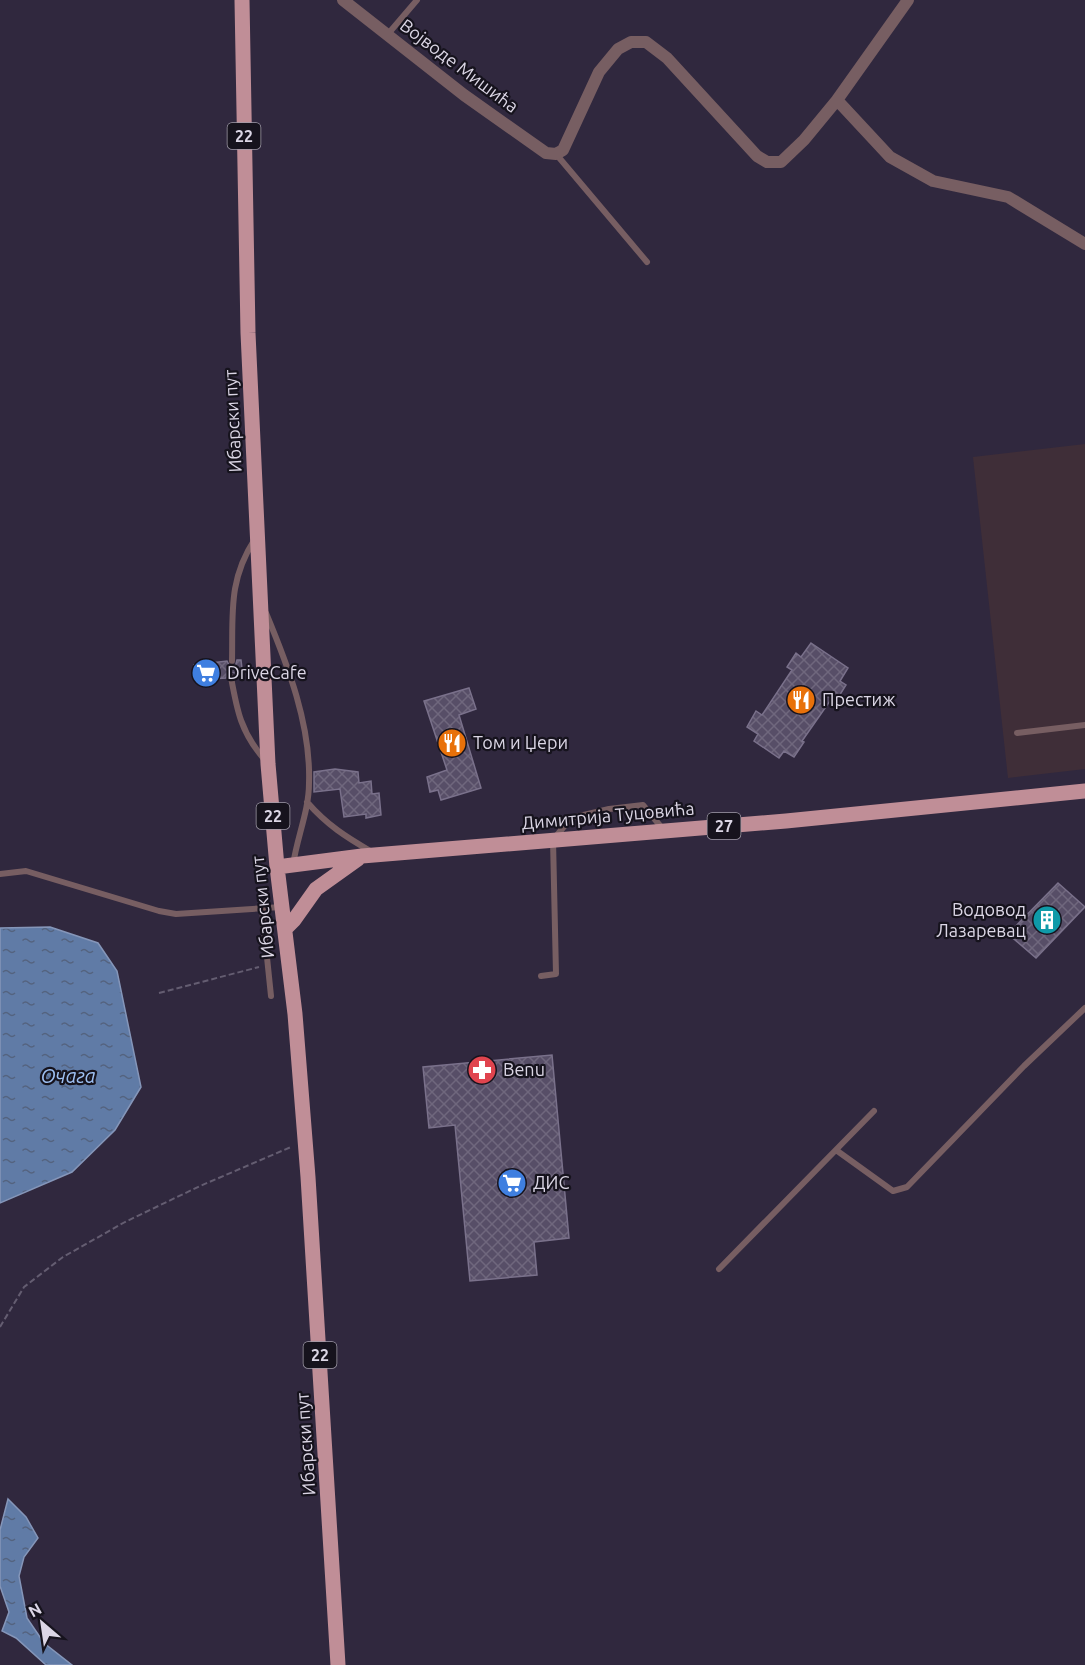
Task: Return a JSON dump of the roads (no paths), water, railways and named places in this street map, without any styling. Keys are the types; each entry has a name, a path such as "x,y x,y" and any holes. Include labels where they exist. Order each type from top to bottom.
{"main road":[{"name":"Ибарски пут","path":"242,0 248,333 268,764 285,866 282,907 295,1014 305,1142 327,1462 338,1665"},
{"name":"Димитрија Туцовића","path":"285,866 370,856 1085,791"},
{"path":"285,929 316,890 370,856"}],"street":[{"name":"Војводе Мишића","path":"343,0 464,95 546,153 556,154"},
{"path":"556,154 563,150 599,72 618,49 631,42 646,42 668,58 756,156 767,162 782,162 804,140 837,100 908,0"},
{"path":"837,100 890,157 933,181 1008,197 1085,244"}],"lane":[{"path":"387,35 417,0"},
{"name":"Војводе Мишића","path":"556,154 647,262"},
{"path":"232,661 234,585 238,571 258,534"},
{"path":"261,601 287,667 305,738 309,783 307,802 295,845 285,866"},
{"path":"231,677 236,705 250,744 268,764"},
{"path":"1017,734 1085,725"},
{"path":"307,802 326,822 370,856"},
{"path":"541,976 556,974 553,840 571,818 609,809 643,805 664,831"},
{"path":"0,874 26,870 159,911 176,914 282,907"},
{"path":"262,909 271,996"},
{"path":"836,1150 893,1191 907,1187 1024,1066 1085,1008"},
{"path":"719,1269 874,1111"}],"water":[{"name":"Очага","path":"50,927 98,943 117,971 141,1087 115,1130 72,1172 0,1203 0,928"},
{"path":"8,1499 26,1517 38,1538 24,1557 19,1576 27,1618 44,1643 72,1665 46,1665 16,1638 2,1631 9,1612 0,1586 0,1530"}],"place":[{"name":"DriveCafe","path":"206,673"},
{"name":"Престиж","path":"801,700"},
{"name":"Том и Џери","path":"452,743"},
{"name":"Водовод Лазаревац","path":"1047,920"},
{"name":"Benu","path":"482,1070"},
{"name":"ДИС","path":"512,1183"}]}
